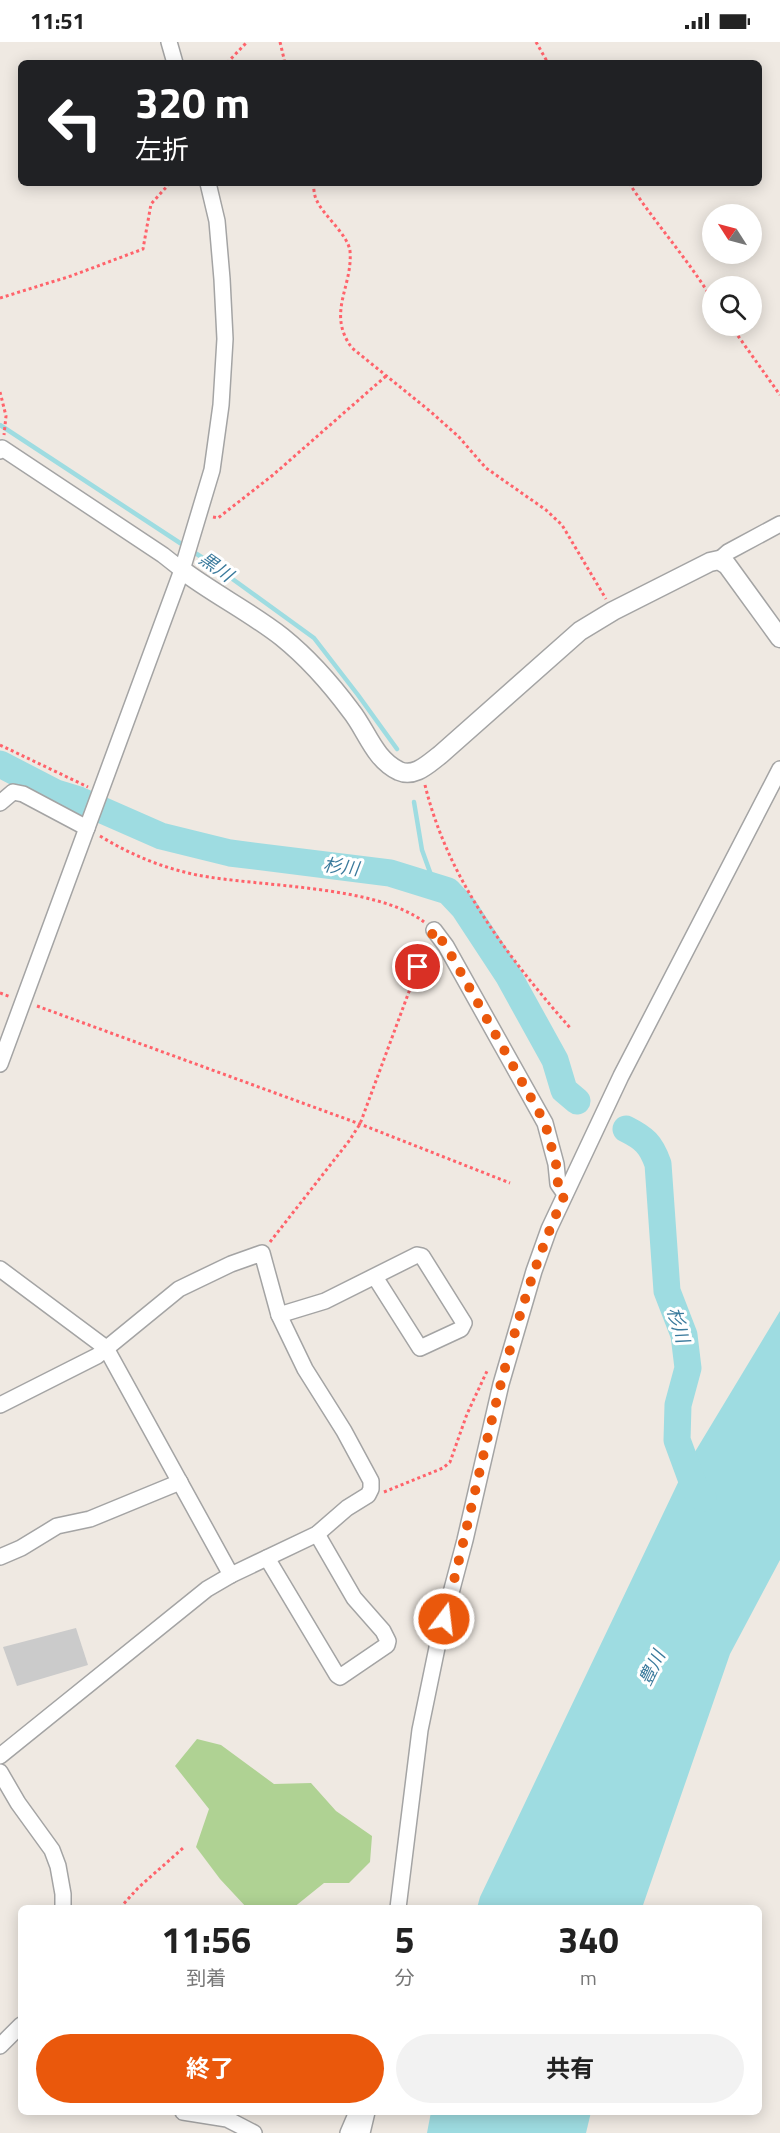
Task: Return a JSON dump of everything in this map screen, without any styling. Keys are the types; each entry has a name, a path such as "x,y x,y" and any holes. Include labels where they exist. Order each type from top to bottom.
{"street":[{"path":"169,42 174,60"},
{"path":"0,1064 184,565 200,514 213,459 221,405 225,339 216,221 209,186"},
{"path":"2,445 2,448 163,555 184,565 266,626 305,658 334,689 358,720 376,752 385,762 402,772 413,772 422,768 506,698 580,631 613,611 710,562 719,560 728,552 780,524"},
{"path":"719,560 727,565 780,638"},
{"path":"398,1905 420,1731 439,1638 465,1540 501,1384 534,1272 549,1229 621,1076 780,769"},
{"path":"0,803 13,792 23,794 88,824"},
{"path":"434,930 446,946 545,1123 556,1164 558,1184 565,1194"},
{"path":"0,1405 97,1356 179,1289 231,1264 262,1253 279,1315 305,1369 371,1481 368,1495 347,1508 317,1534 207,1589 0,1756"},
{"path":"279,1315 325,1301 417,1255 422,1256 464,1323 461,1329 420,1348 375,1277"},
{"path":"0,1269 106,1348 231,1575"},
{"path":"0,1557 21,1548 57,1526 90,1519 180,1482"},
{"path":"267,1558 337,1676 340,1677 387,1645 388,1641 383,1630 354,1599 317,1534"},
{"path":"0,1772 18,1803 52,1850 58,1866 63,1905"},
{"path":"0,2046 18,2028"},
{"path":"202,2115 227,2119 254,2133"},
{"path":"348,2133 356,2115"},
{"path":"362,2133 366,2115"}],"path":[{"path":"230,60 247,42"},
{"path":"280,42 284,60"},
{"path":"536,42 546,60"},
{"path":"0,298 71,276 143,249 151,204 167,186"},
{"path":"314,186 316,199 350,247 350,264 339,321 343,336 352,348 458,436 486,468 546,510 562,525 613,611"},
{"path":"631,186 702,283"},
{"path":"738,336 780,395"},
{"path":"200,514 218,518 273,475 386,376"},
{"path":"0,392 6,416 2,445"},
{"path":"0,745 90,788 100,789"},
{"path":"422,768 426,789 445,843 474,904 527,980 571,1029"},
{"path":"88,824 119,847 163,867 199,875 345,894 380,902 412,913 434,930 426,944 360,1124 349,1142 262,1253"},
{"path":"23,1001 360,1124 510,1184"},
{"path":"371,1489 388,1491 443,1468 450,1462 467,1414 491,1363"},
{"path":"123,1905 138,1888 183,1848"}],"shaded area":[{"path":"76,1628 88,1665 17,1686 3,1647"}],"green space":[{"path":"197,1739 221,1745 274,1784 311,1783 336,1811 372,1836 370,1862 349,1883 324,1883 297,1905 244,1905 220,1879 196,1847 209,1809 175,1766"}],"water":[{"name":"豊川","path":"780,1311 780,1560 730,1654 643,1905 478,1905 480,1897 684,1470"},
{"path":"430,2115 590,2115 586,2133 427,2133"}],"waterway":[{"name":"黒川","path":"0,425 209,562 314,638 397,749"},
{"name":"杉川","path":"0,764 56,793 79,800 161,836 230,853 390,873 448,891 464,908 508,975 555,1060 564,1090 577,1101"},
{"name":"黒川","path":"414,802 422,850 435,886"},
{"name":"杉川","path":"626,1129 646,1142 653,1151 658,1164 667,1291 684,1335 688,1368 678,1405 677,1440 695,1489 703,1498"}],"route":[{"path":"418,967 434,930 446,946 545,1123 556,1164 558,1184 565,1194 549,1229 534,1272 501,1384 444,1619"}]}
